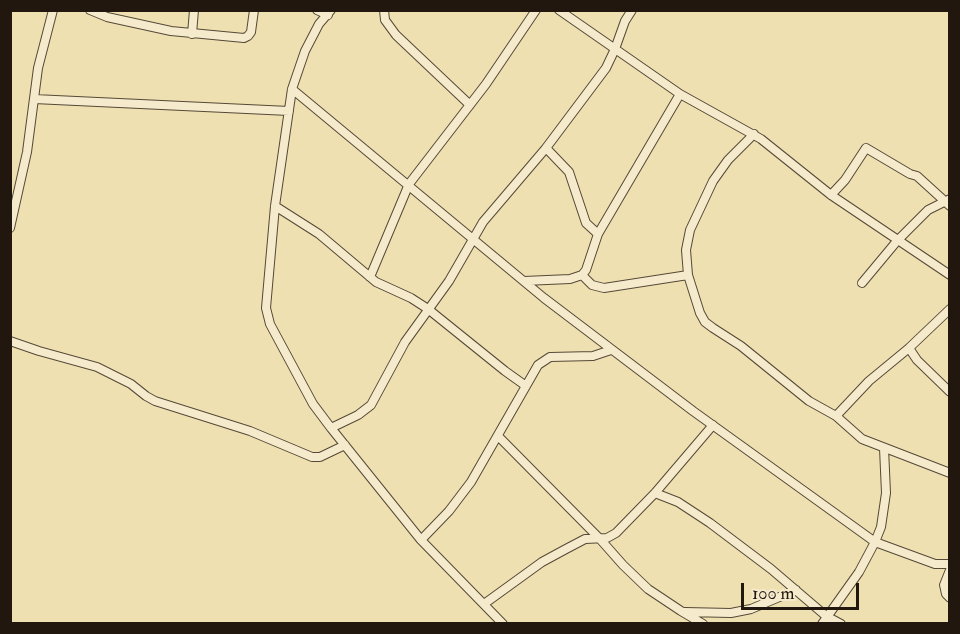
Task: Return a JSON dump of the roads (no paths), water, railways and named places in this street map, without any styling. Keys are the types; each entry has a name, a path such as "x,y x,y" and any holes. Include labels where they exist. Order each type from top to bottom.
{"street":[{"path":"11,227 27,152 40,61 53,10"},
{"path":"90,10 107,17 171,31 244,38 251,32 254,10"},
{"path":"192,34 195,10"},
{"path":"317,10 329,13 319,24 305,51 292,89 275,206 266,308 270,324 313,404 331,428 421,540 503,624"},
{"path":"384,10 385,20 396,35 470,105"},
{"path":"370,277 409,184 470,105 536,10"},
{"path":"559,10 680,94 754,134 831,195 950,275"},
{"path":"331,428 358,415 371,405 405,342 449,281 490,213 546,148 606,68 633,10"},
{"path":"292,89 409,184 472,240 611,350 875,542 935,564 950,564"},
{"path":"524,280 558,281 582,275 593,255 598,234 680,94"},
{"path":"34,99 289,111"},
{"path":"754,134 728,160 704,198 690,230 686,250 688,275 692,294 705,322 741,346 809,401 836,416 862,439 950,473"},
{"path":"546,148 569,172 586,223 598,234"},
{"path":"831,195 845,180 866,148 917,176 948,203 928,210 897,241 862,283"},
{"path":"275,206 319,234 382,286 411,298 428,309 526,386"},
{"path":"582,275 592,285 604,288 688,275"},
{"path":"836,416 869,381 909,348 950,309"},
{"path":"10,341 97,367 131,384 155,400 250,431 312,457 320,457 345,445"},
{"path":"909,348 917,360 950,392"},
{"path":"421,540 461,495 482,464 538,365 544,359 599,355 611,350"},
{"path":"484,604 542,562 566,549 585,539 600,539 616,533 655,493 713,425"},
{"path":"498,436 648,589 703,624"},
{"path":"824,620 859,572 881,527 886,494 884,448"},
{"path":"655,493 678,502 710,523 796,590 824,620 842,624"},
{"path":"950,570 944,585 946,594 950,598"},
{"path":"681,611 731,613 751,609 796,590"}]}
